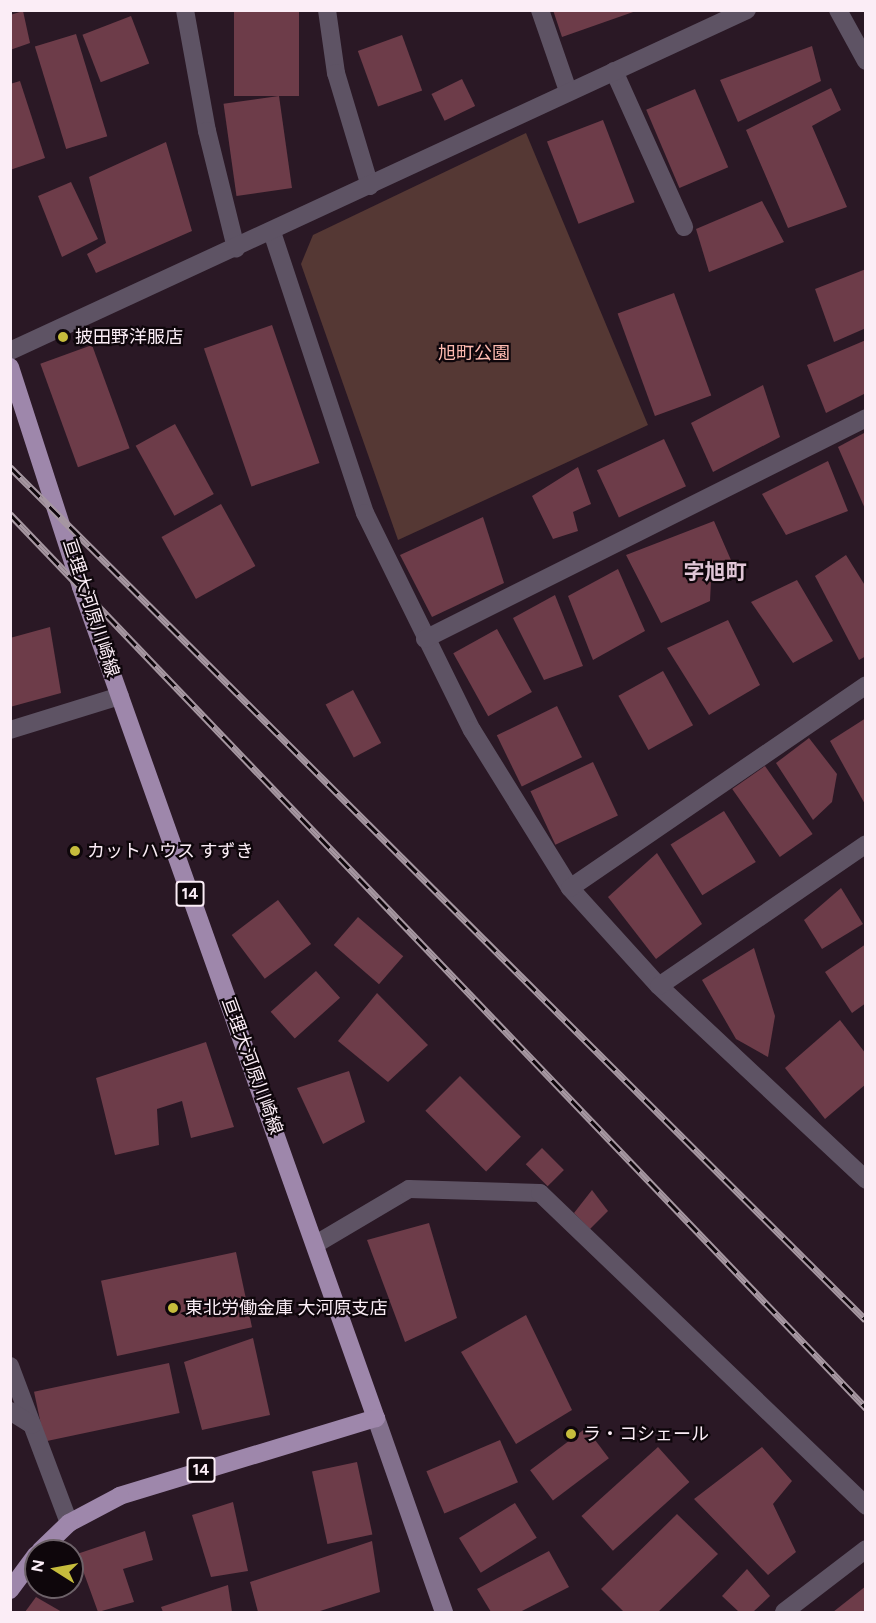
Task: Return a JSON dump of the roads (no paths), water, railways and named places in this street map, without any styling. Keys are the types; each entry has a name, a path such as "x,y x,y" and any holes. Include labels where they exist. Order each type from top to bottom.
{"main road":[{"name":"亘理大河原川崎線","path":"10,367 120,696 376,1418"},
{"name":"14","path":"52,1539 69,1523 120,1496 376,1418"},
{"path":"10,1590 24,1571"}],"street":[{"path":"185,10 207,131 236,248"},
{"path":"327,10 336,73 370,186"},
{"path":"540,10 568,91"},
{"path":"10,351 272,232 568,91 747,10"},
{"path":"838,10 866,61"},
{"path":"614,71 684,227"},
{"path":"272,232 365,513 425,639 472,730 570,888 659,986 866,1180"},
{"path":"425,639 866,418"},
{"path":"570,888 866,685"},
{"path":"10,730 120,696"},
{"path":"659,986 866,844"},
{"path":"316,1244 409,1189 540,1193 866,1506"},
{"path":"10,1366 69,1523"},
{"path":"10,1411 32,1425"},
{"path":"376,1418 444,1612"},
{"path":"784,1612 866,1550"}],"railway":[{"path":"10,467 866,1320"},
{"path":"10,514 866,1408"}],"place":[{"name":"披田野洋服店","path":"63,337"},
{"name":"カットハウス すずき","path":"75,851"},
{"name":"東北労働金庫 大河原支店","path":"173,1308"},
{"name":"ラ・コシェール","path":"571,1434"}],"district":[{"name":"字旭町","path":"715,572"}],"park label":[{"name":"旭町公園","path":"474,353"}]}
